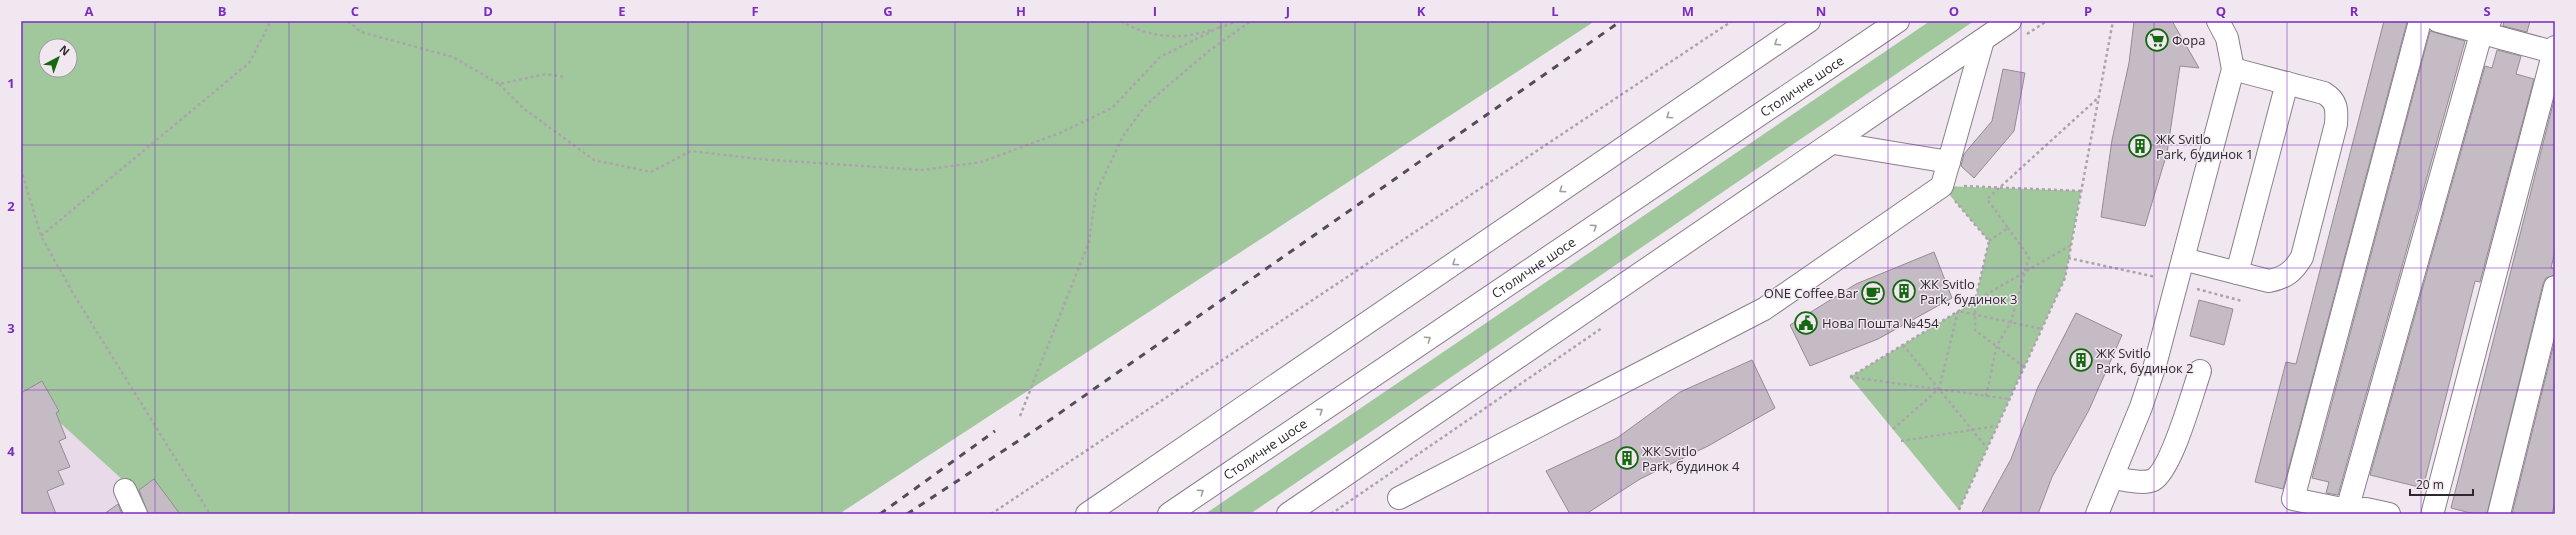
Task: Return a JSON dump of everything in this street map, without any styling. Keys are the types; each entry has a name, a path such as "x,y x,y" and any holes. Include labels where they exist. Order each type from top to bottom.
{"main road":[{"path":"1086,514 1809,21"},
{"name":"Столичне шосе","path":"1169,514 1898,21"},
{"path":"1288,514 1834,143 2010,21"},
{"path":"2097,514 2113,478 2155,365 2231,61 2227,38 2218,21"},
{"path":"2389,514 2366,508 2347,510 2293,498 2420,21"},
{"path":"2434,513 2554,49 2486,27 2438,21"},
{"path":"2347,510 2486,27"},
{"path":"1399,498 1764,309 1936,190 1949,162 1983,40"},
{"path":"2182,259 2269,281 2283,278 2295,269 2302,257 2336,124 2337,109 2334,99 2324,93 2287,83 2231,61"},
{"path":"2237,273 2287,83"},
{"path":"1834,143 1949,162"},
{"path":"2499,514 2555,287"},
{"path":"2113,478 2140,482 2152,480 2163,470 2170,456 2200,371"},
{"path":"125,490 136,514"}],"path":[{"path":"41,236 249,63 271,21"},
{"path":"348,21 361,32 453,57 499,84 523,108 594,160 651,172 691,151 758,159 922,170 981,162 1060,133 1112,108 1160,58 1220,27"},
{"path":"1121,21 1156,36 1196,36 1236,21"},
{"path":"1020,416 1089,242 1096,193 1123,136 1145,106 1209,51 1252,21"},
{"path":"991,514 1732,21"},
{"path":"1959,510 2065,278 2113,21"},
{"path":"499,84 546,74 564,77"},
{"path":"1986,396 1997,345 2010,322 2029,257 1987,199 2098,98"},
{"path":"21,168 41,236 74,295 210,514"},
{"path":"1936,190 2000,187 2081,190"},
{"path":"1936,190 1989,242"},
{"path":"2008,228 1989,242 1975,301 1975,330 1997,345 2024,367"},
{"path":"2009,399 1850,377 2026,270 2071,245"},
{"path":"1958,312 2042,328"},
{"path":"1893,429 1939,389 1958,312"},
{"path":"1902,345 1987,448"},
{"path":"1901,440 1997,426"}],"shaded area":[{"path":"21,268 199,514 21,514"}],"green space":[{"path":"21,21 1595,21 839,514 160,514 21,387"},
{"path":"1930,21 1974,21 1250,514 1205,514"},
{"path":"1942,186 2081,191 2065,278 1959,510 1850,377 1975,301 1989,241"}],"building":[{"name":"ЖК Svitlo Park, будинок 1","path":"2134,21 2172,21 2199,68 2180,66 2167,153 2145,226 2101,217 2112,140 2129,63"},
{"path":"2384,21 2407,22 2283,489 2255,482 2286,362 2296,364"},
{"path":"2504,21 2530,21 2527,32 2503,26"},
{"path":"2430,31 2465,41 2338,495 2326,493 2329,482 2312,478"},
{"path":"2497,50 2521,56 2516,74 2534,79 2480,282 2475,281 2423,488 2370,475 2485,66 2492,68"},
{"path":"2003,69 2025,73 2014,131 1974,178 1961,166 1964,154 1992,121"},
{"path":"2555,96 2555,251 2551,268 2555,268 2555,275 2546,278 2543,284 2487,514 2474,514 2451,508"},
{"path":"1934,252 1952,298 1878,339 1810,366 1790,325 1856,284"},
{"path":"2199,300 2233,309 2224,345 2190,336"},
{"path":"2076,313 2122,335 2089,410 2052,477 2038,514 1981,514 2011,459 2038,387"},
{"path":"2555,339 2555,502 2552,514 2512,514"},
{"name":"ЖК Svitlo Park, будинок 4","path":"1752,360 1775,408 1708,446 1640,479 1586,514 1570,514 1546,471 1617,438 1680,392"},
{"path":"42,381 59,411 56,413 66,438 59,441 70,467 58,471 64,484 47,491 56,514 21,514 21,393"},
{"path":"154,479 180,514 148,514 139,490"},
{"path":"118,504 122,514 104,514"}],"railway":[{"path":"907,514 1044,424 1621,21"},
{"path":"880,514 995,431"}],"place":[{"name":"Фора","path":"2157,40"},
{"name":"ЖК Svitlo Park, будинок 1","path":"2140,146"},
{"name":"ЖК Svitlo Park, будинок 3","path":"1904,291"},
{"name":"ONE Coffee Bar","path":"1873,293"},
{"name":"Нова Пошта №454","path":"1806,323"},
{"name":"ЖК Svitlo Park, будинок 2","path":"2081,360"},
{"name":"ЖК Svitlo Park, будинок 4","path":"1627,458"}]}
